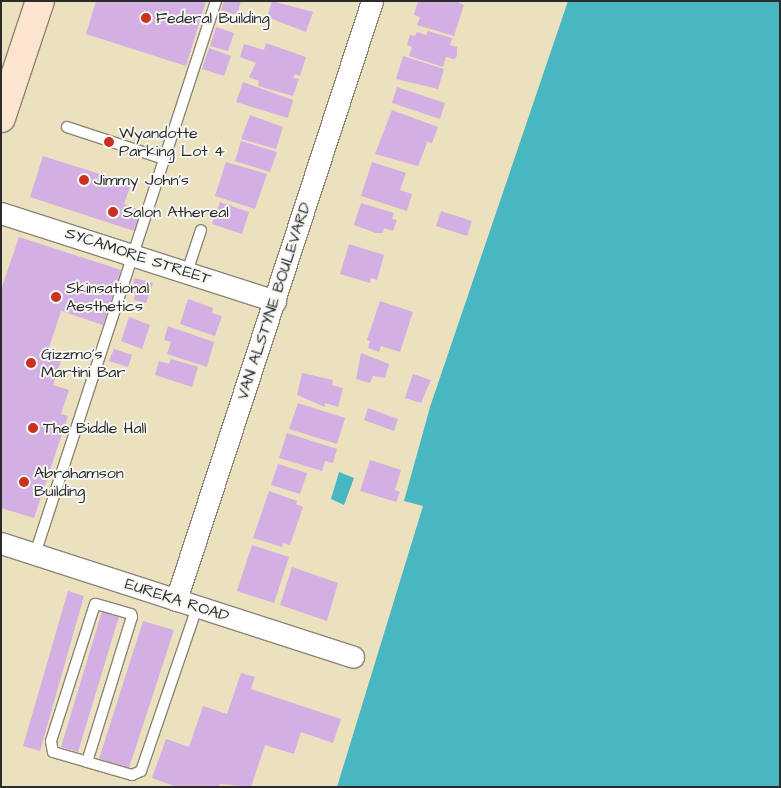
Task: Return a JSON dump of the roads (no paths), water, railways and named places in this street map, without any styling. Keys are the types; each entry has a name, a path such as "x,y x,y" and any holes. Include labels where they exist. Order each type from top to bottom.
{"main road":[{"path":"1,118 40,1"}],"street":[{"name":"VAN ALSTYNE BOULEVARD","path":"176,600 371,1"},
{"name":"SYCAMORE STREET","path":"1,213 275,300"},
{"name":"EUREKA ROAD","path":"1,543 353,657"}],"lane":[{"path":"35,554 216,1"},
{"path":"67,127 164,159"},
{"path":"187,272 201,230"},
{"path":"87,762 132,617 131,614 98,603 51,741 53,752 87,762 132,775 141,771 197,606"}],"water":[{"path":"568,1 780,1 780,787 337,787 423,506 404,501 430,407"},
{"path":"339,472 354,478 344,505 331,499"}],"place":[{"name":"Federal Building","path":"146,18"},
{"name":"Wyandotte Parking Lot 4","path":"109,142"},
{"name":"Jimmy John's","path":"84,180"},
{"name":"Salon Athereal","path":"113,212"},
{"name":"Skinsational Aesthetics","path":"56,297"},
{"name":"Gizzmo's Martini Bar","path":"31,363"},
{"name":"The Biddle Hall","path":"33,428"},
{"name":"Abrahamson Building","path":"24,482"}]}
